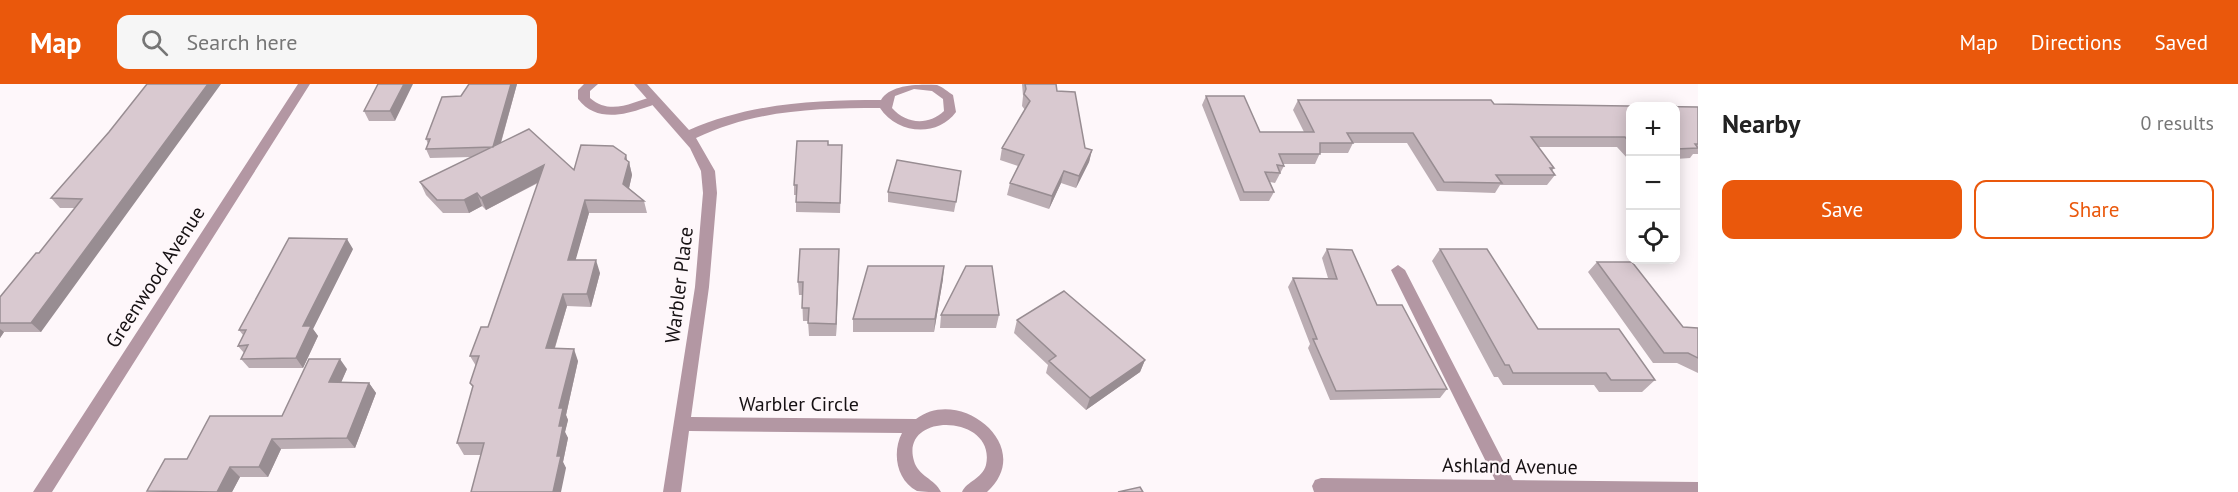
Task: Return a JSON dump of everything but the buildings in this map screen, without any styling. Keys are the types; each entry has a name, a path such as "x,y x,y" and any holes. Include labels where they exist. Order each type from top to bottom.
{"street":[{"name":"Greenwood Avenue","path":"42,492 304,84"},
{"path":"592,84 584,90 584,99 598,110 624,111 655,100"},
{"name":"Warbler Place","path":"640,84 688,136 708,171 710,193 702,287 672,492"},
{"path":"914,85 925,86 943,93 951,105 946,118 917,126 897,120 890,115 886,104 889,95 895,90 914,85"},
{"path":"688,136 719,120 764,108 829,104 886,104"},
{"path":"1398,270 1508,488"},
{"name":"Warbler Circle","path":"682,424 916,426 928,419 957,417 983,431 991,442 995,455 994,468 988,480 971,492"},
{"path":"916,426 908,436 903,448 904,461 909,474 919,485 932,492"},
{"name":"Ashland Avenue","path":"1322,489 1698,490"}]}
